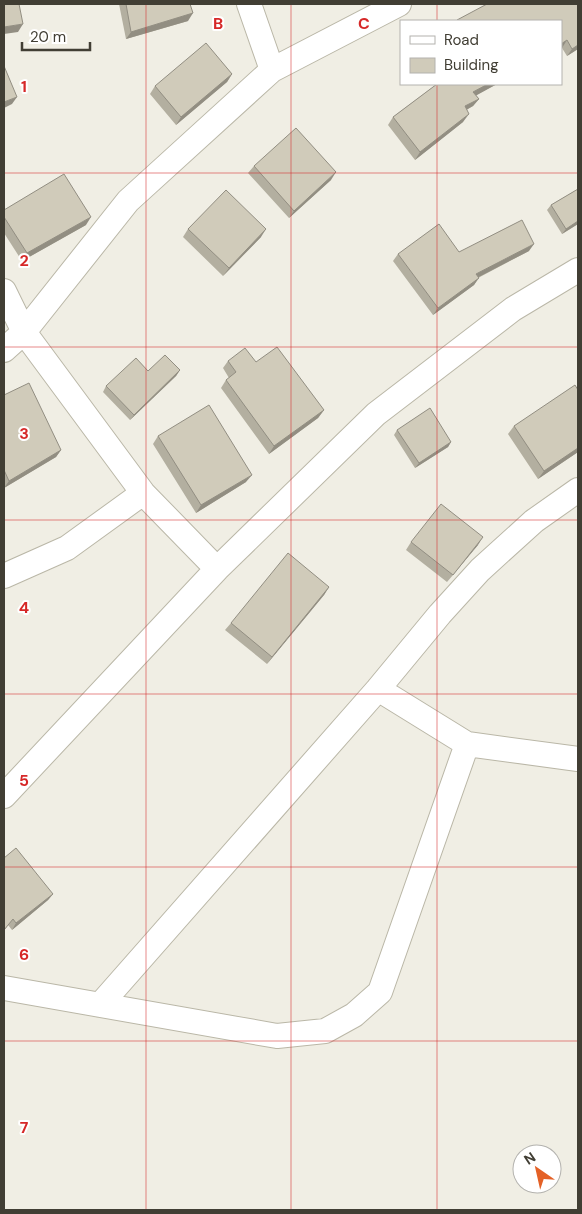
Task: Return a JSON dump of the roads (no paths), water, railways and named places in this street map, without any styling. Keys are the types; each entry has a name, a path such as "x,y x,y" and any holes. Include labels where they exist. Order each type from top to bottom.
{"street":[{"path":"249,4 272,70"},
{"path":"4,350 24,332 128,201 272,70 400,4"},
{"path":"4,796 217,570 376,414 513,309 578,270"},
{"path":"4,291 24,332 143,493 217,570"},
{"path":"4,576 67,548 143,493"},
{"path":"100,1005 480,570 534,521 574,496"},
{"path":"378,689 467,744 578,760"},
{"path":"4,988 277,1036 325,1031 354,1015 380,992 467,744"}]}
